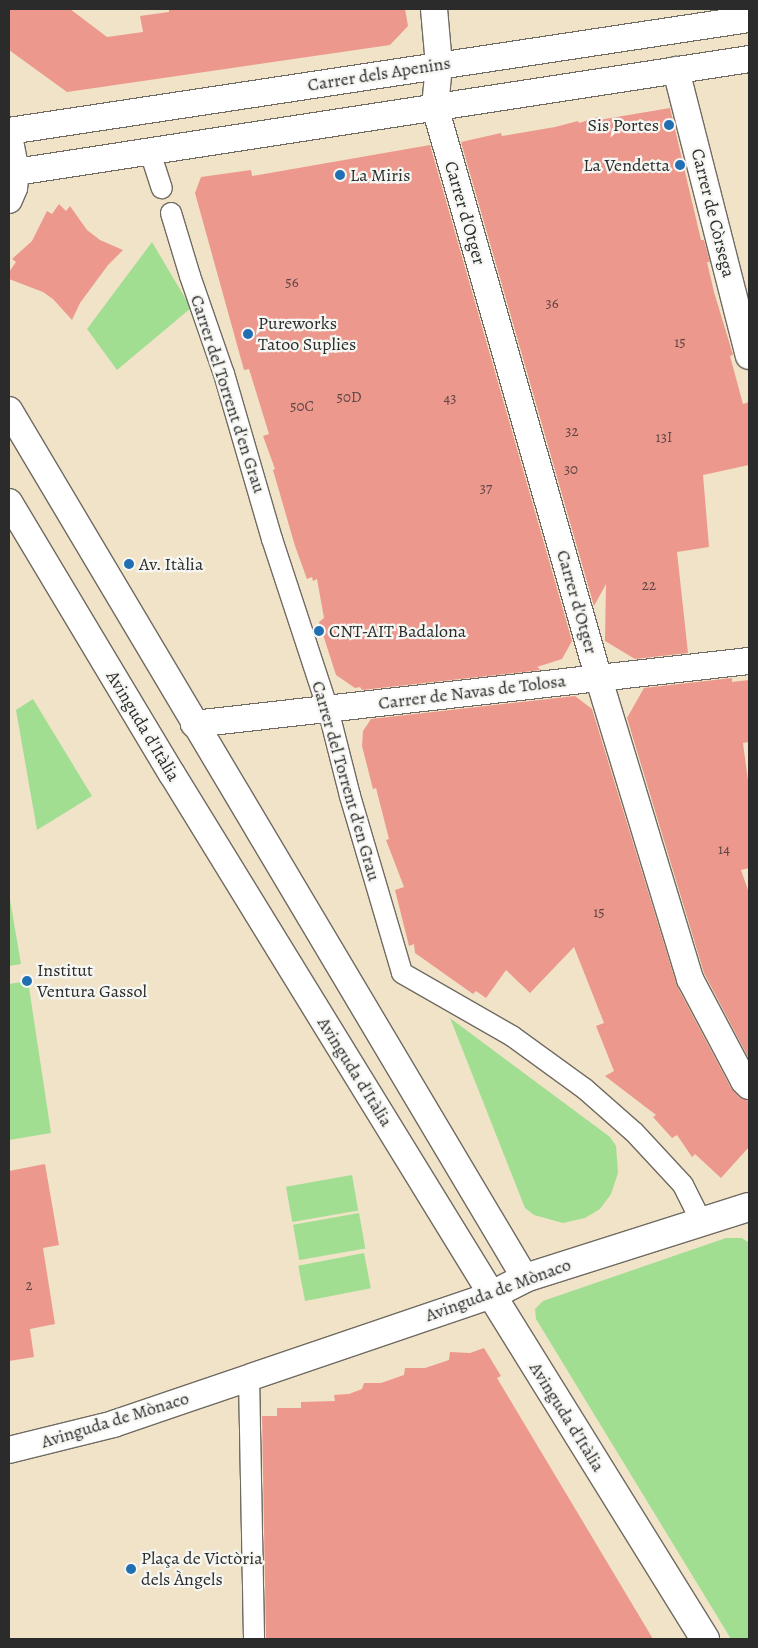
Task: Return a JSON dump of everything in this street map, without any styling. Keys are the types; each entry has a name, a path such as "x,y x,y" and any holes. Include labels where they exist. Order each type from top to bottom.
{"street":[{"path":"434,9 439,65 435,107"},
{"name":"Carrer dels Apenins","path":"9,131 749,19"},
{"path":"16,172 749,59"},
{"name":"Carrer de Còrsega","path":"676,70 749,356"},
{"name":"Carrer d'Otger","path":"435,107 598,676 690,979 744,1081 749,1086"},
{"path":"9,136 16,172 14,188 9,200"},
{"path":"150,152 162,188"},
{"name":"Carrer del Torrent d'en Grau","path":"171,213 190,276 224,374 272,540 328,710 350,796 402,973 512,1036 585,1089 634,1132 683,1185 702,1221"},
{"path":"9,410 525,1278"},
{"name":"Avinguda d'Itàlia","path":"9,502 172,774 705,1639"},
{"name":"Carrer de Navas de Tolosa","path":"194,724 328,710 598,676 749,661"},
{"name":"Avinguda de Mònaco","path":"9,1450 114,1424 492,1295 525,1278 749,1207"},
{"path":"249,1377 254,1639"}],"green space":[{"path":"152,242 191,308 117,370 87,329"},
{"path":"33,699 92,796 37,830 16,710"},
{"path":"9,894 21,964 9,966"},
{"path":"28,981 51,1133 9,1140 9,984"},
{"path":"450,1018 610,1137 616,1146 618,1173 611,1194 600,1209 585,1218 563,1223 534,1215 525,1208"},
{"path":"352,1175 358,1210 292,1222 286,1187"},
{"path":"359,1213 365,1248 299,1260 293,1225"},
{"path":"726,1238 742,1238 749,1243 749,1639 731,1639 536,1319 535,1309 543,1301"},
{"path":"364,1253 371,1288 305,1301 298,1266"}],"building":[{"path":"9,9 70,9 107,37 143,32 140,16 169,12 169,9 405,9 408,26 390,45 67,92 9,50"},
{"path":"670,108 701,240 704,240 710,262 707,262 714,292 733,355 730,356 743,404 749,402 749,465 703,475 709,547 677,552 688,653 635,659 605,641 606,584 594,606 461,142 501,133 502,136 578,121 579,123 598,117 599,120"},
{"path":"430,145 572,641 562,659 537,667 541,670 362,690 360,687 355,688 336,675 319,622 324,618 317,579 313,581 312,577 307,579 295,546 273,470 275,469 263,436 269,434 249,369 244,370 195,193 201,177 251,170 252,176"},
{"path":"59,204 66,211 70,206 87,230 100,240 123,250 108,265 80,303 72,320 53,299 43,292 9,279 9,272 16,262 12,259 32,241 47,211 52,214"},
{"path":"732,678 732,682 749,680 749,742 743,743 749,788 749,868 741,870 749,893 749,1059 704,973 627,718 644,688"},
{"path":"575,696 592,709 677,986 731,1088 739,1097 749,1101 749,1147 721,1178 695,1154 692,1157 677,1135 672,1138 653,1117 656,1115 605,1076 614,1071 596,1026 604,1023 574,947 530,993 506,970 486,998 476,991 473,994 415,953 414,944 409,946 395,890 404,887 386,840 389,839 376,788 373,789 362,746 363,731 371,719"},
{"path":"45,1164 59,1245 43,1248 55,1324 30,1329 34,1357 9,1361 9,1171"},
{"path":"484,1348 501,1376 497,1378 653,1639 266,1639 262,1416 277,1416 277,1408 301,1408 301,1402 335,1401 334,1395 349,1394 362,1389 364,1383 381,1383 404,1375 405,1368 425,1368 449,1360 450,1352 470,1353"}],"place":[{"name":"Sis Portes","path":"669,125"},
{"name":"La Vendetta","path":"680,165"},
{"name":"La Miris","path":"340,175"},
{"name":"Pureworks Tatoo Suplies","path":"248,334"},
{"name":"Av. Itàlia","path":"129,564"},
{"name":"CNT-AIT Badalona","path":"319,631"},
{"name":"Institut Ventura Gassol","path":"27,981"},
{"name":"Plaça de Victòria dels Àngels","path":"131,1569"}]}
